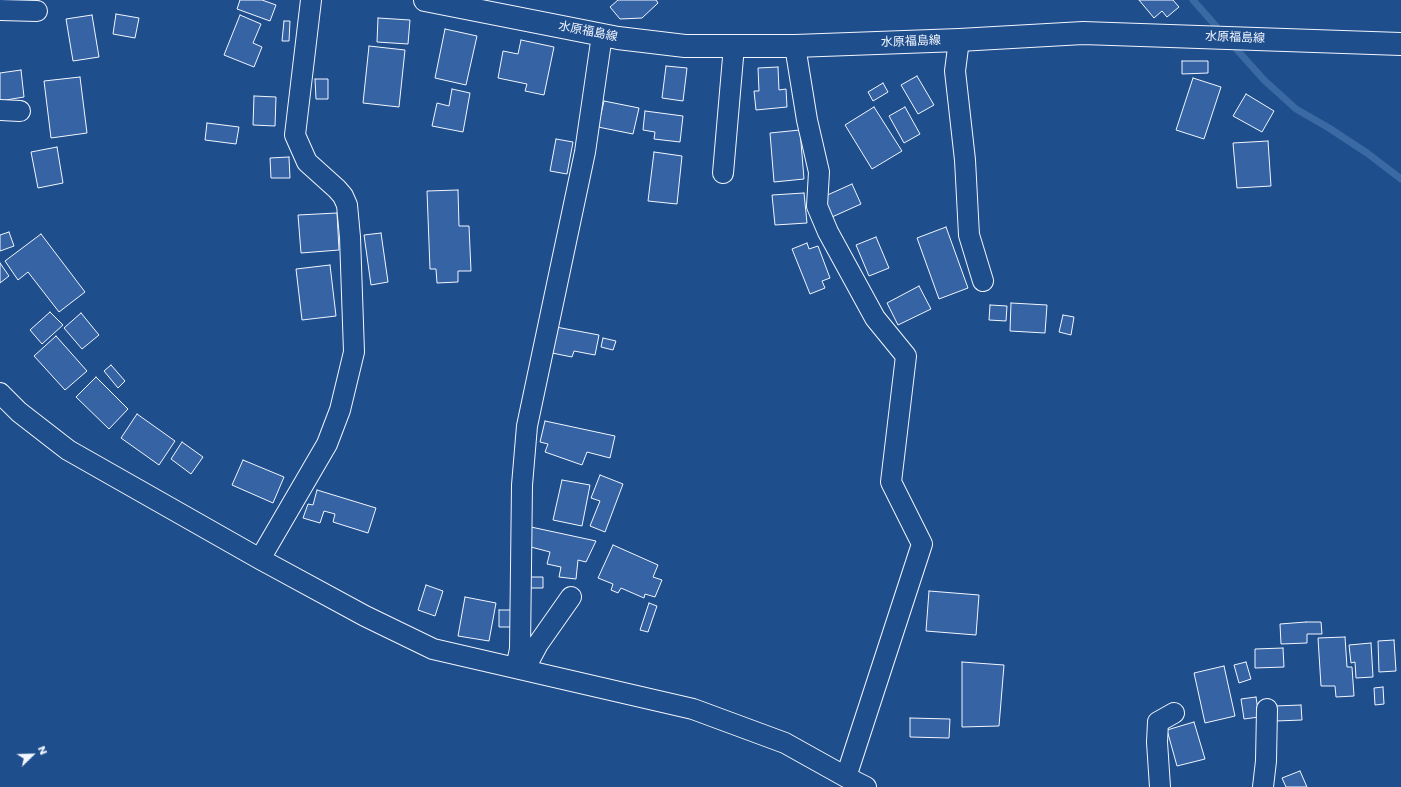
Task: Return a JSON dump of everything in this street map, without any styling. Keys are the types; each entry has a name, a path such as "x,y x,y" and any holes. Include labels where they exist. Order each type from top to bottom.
{"main road":[{"name":"水原福島線","path":"425,0 602,35 685,46 795,46 958,40 1083,33 1401,44"}],"street":[{"path":"260,559 327,444 340,410 354,352 350,237 347,206 343,196 337,189 307,162 295,135 311,0"},
{"path":"0,10 37,11"},
{"path":"520,669 522,485 527,426 585,152 602,35"},
{"path":"958,40 955,71 965,160 969,235 983,281"},
{"path":"723,174 734,46"},
{"path":"795,46 807,120 819,172 817,206 828,232 875,318 906,356 891,482 922,544 846,777"},
{"path":"0,110 20,111"},
{"path":"0,392 20,412 68,450 260,559 365,616 433,649 693,709 785,742 866,787"},
{"path":"520,669 571,597"},
{"path":"1263,787 1266,761 1267,709"},
{"path":"1160,787 1157,742 1158,722 1174,713"}],"building":[{"path":"240,0 262,0 276,5 270,21 237,9"},
{"path":"618,0 656,0 658,3 642,18 620,19 610,7"},
{"path":"1139,0 1173,0 1179,7 1167,17 1162,11 1154,18"},
{"path":"116,14 139,18 135,38 113,34"},
{"path":"92,15 99,57 73,61 66,19"},
{"path":"240,15 261,24 253,43 262,47 254,67 224,55"},
{"path":"378,18 410,20 408,44 377,42"},
{"path":"284,21 290,21 289,41 282,41"},
{"path":"445,29 477,36 466,85 435,78"},
{"path":"521,40 554,47 544,95 525,91 527,84 498,78 503,51 518,54"},
{"path":"369,46 405,50 399,107 363,103"},
{"path":"1182,61 1208,61 1208,73 1182,74"},
{"path":"666,66 687,68 683,101 662,98"},
{"path":"778,67 779,90 786,89 787,107 756,110 754,91 759,91 758,68"},
{"path":"21,70 24,97 0,101 0,73"},
{"path":"917,76 934,105 918,114 901,85"},
{"path":"80,77 87,133 51,138 44,81"},
{"path":"1193,78 1221,87 1204,139 1176,130"},
{"path":"315,79 328,79 328,99 316,99"},
{"path":"883,83 888,92 873,101 868,92"},
{"path":"452,89 470,93 463,132 432,126 437,103 449,106"},
{"path":"1246,94 1274,111 1262,132 1233,116"},
{"path":"254,96 276,97 275,126 253,125"},
{"path":"604,101 639,108 633,134 598,127"},
{"path":"874,107 902,151 872,169 845,125"},
{"path":"905,107 920,134 904,143 889,116"},
{"path":"645,111 683,116 680,142 654,139 655,132 643,130"},
{"path":"207,123 239,127 236,144 205,140"},
{"path":"800,130 804,179 774,182 770,133"},
{"path":"556,139 573,142 567,174 550,171"},
{"path":"1268,141 1271,186 1237,188 1233,143"},
{"path":"57,147 63,183 38,188 31,152"},
{"path":"654,152 682,156 677,204 648,201"},
{"path":"289,157 290,178 271,178 270,158"},
{"path":"852,184 861,204 832,217 823,197"},
{"path":"458,190 459,226 469,226 471,271 458,271 458,282 437,283 436,269 430,269 427,191"},
{"path":"804,193 807,223 775,225 772,195"},
{"path":"337,213 339,250 301,253 298,215"},
{"path":"946,227 968,288 939,299 917,238"},
{"path":"9,232 14,246 0,251 0,235"},
{"path":"381,233 388,282 371,285 364,235"},
{"path":"41,234 85,292 59,312 28,272 18,280 5,261"},
{"path":"876,237 889,268 869,276 856,245"},
{"path":"807,243 809,249 818,246 830,278 822,281 825,288 810,294 792,249"},
{"path":"0,263 9,276 0,283"},
{"path":"330,265 336,316 302,320 296,269"},
{"path":"919,286 931,309 898,325 887,303"},
{"path":"1011,303 1047,305 1045,333 1010,331"},
{"path":"990,305 1007,306 1006,321 989,320"},
{"path":"50,312 63,325 42,344 30,330"},
{"path":"81,313 99,335 82,349 64,328"},
{"path":"1063,315 1074,317 1071,335 1059,332"},
{"path":"556,327 599,335 595,355 574,351 572,357 552,353"},
{"path":"56,336 87,371 65,390 34,356"},
{"path":"603,338 616,341 613,350 601,347"},
{"path":"111,365 125,381 118,388 104,371"},
{"path":"96,377 128,409 109,429 76,397"},
{"path":"137,414 175,441 159,465 121,438"},
{"path":"545,421 615,436 610,458 587,452 582,465 545,452 548,444 540,442"},
{"path":"182,442 203,457 191,474 171,459"},
{"path":"243,460 284,477 273,503 232,485"},
{"path":"600,475 623,484 605,532 590,526 600,501 591,498"},
{"path":"562,480 590,485 582,526 553,520"},
{"path":"317,490 376,508 368,533 333,522 335,514 324,511 320,523 303,518 308,504 313,505"},
{"path":"531,527 596,541 586,562 578,560 576,579 559,577 561,567 547,564 550,552 527,546"},
{"path":"613,545 658,565 653,577 662,580 655,597 645,594 644,598 621,588 618,593 611,590 613,584 598,578"},
{"path":"528,577 543,577 543,588 528,588"},
{"path":"426,585 443,591 435,616 418,610"},
{"path":"929,591 979,595 976,635 926,631"},
{"path":"465,597 496,603 489,641 458,636"},
{"path":"649,603 657,606 648,632 640,630"},
{"path":"499,610 511,610 512,627 499,627"},
{"path":"1321,622 1322,634 1307,634 1307,643 1281,644 1280,624"},
{"path":"1345,637 1347,667 1352,667 1354,696 1336,697 1335,686 1321,686 1318,638"},
{"path":"1394,640 1396,671 1379,672 1378,641"},
{"path":"1371,643 1373,677 1356,678 1355,662 1351,663 1349,645"},
{"path":"1283,648 1284,667 1255,668 1255,649"},
{"path":"962,662 1004,665 999,726 962,727"},
{"path":"1246,662 1251,679 1239,683 1234,665"},
{"path":"1224,666 1235,716 1205,723 1194,673"},
{"path":"1383,687 1384,704 1375,705 1374,688"},
{"path":"1256,697 1259,717 1244,719 1241,699"},
{"path":"1301,705 1302,720 1276,721 1275,706"},
{"path":"910,718 950,719 949,738 910,737"},
{"path":"1194,722 1205,759 1177,766 1167,730"},
{"path":"1300,771 1307,787 1286,787 1282,778"}],"waterway":[{"path":"1193,0 1222,33"},
{"path":"1230,42 1264,80 1296,109 1329,128 1367,153 1401,179"}]}
